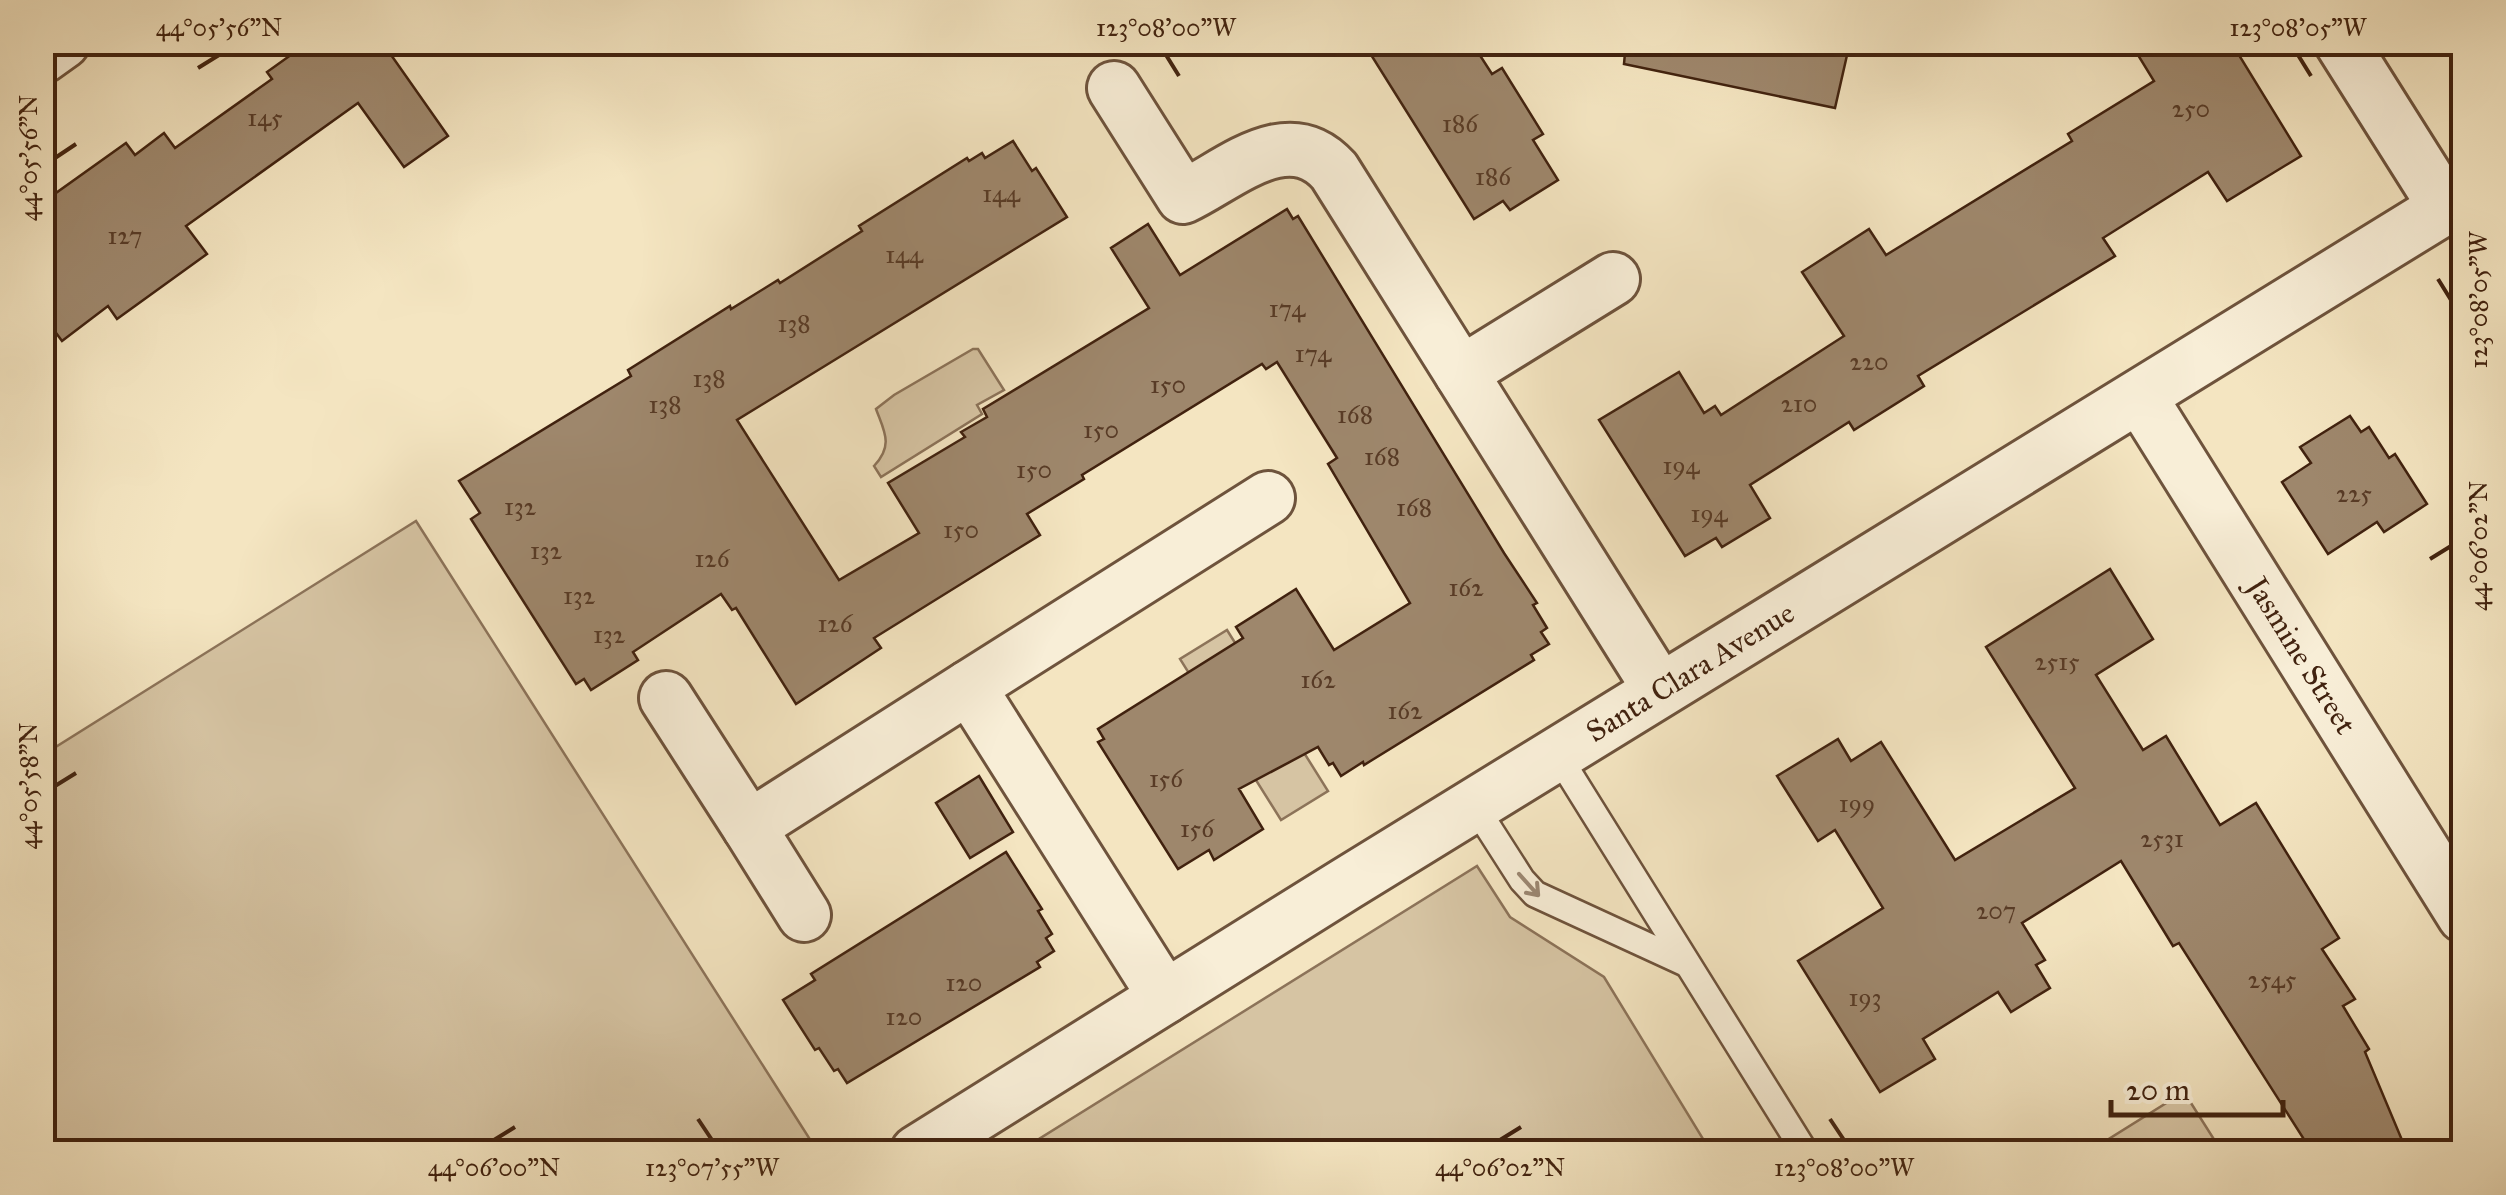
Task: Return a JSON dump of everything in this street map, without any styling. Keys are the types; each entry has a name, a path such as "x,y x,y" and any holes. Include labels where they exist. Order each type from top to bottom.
{"street":[{"path":"42,57 63,42"},
{"path":"2341,42 2454,202"},
{"path":"1114,88 1183,197 1257,154 1288,151 1326,162 1343,183 1660,690"},
{"name":"Santa Clara Avenue","path":"917,1152 2454,202"},
{"path":"1461,373 1613,279"},
{"name":"Jasmine Street","path":"2140,397 2464,916"},
{"path":"749,827 1268,498"},
{"path":"969,687 1165,997"},
{"path":"666,698 804,915"}],"lane":[{"path":"1558,754 1805,1152"},
{"path":"1474,805 1535,894 1685,963"}],"shaded area":[{"path":"978,349 1004,390 977,405 982,414 881,477 874,466 884,451 886,438 876,409"},
{"path":"416,521 818,1152 48,1152 43,1144 43,755"},
{"path":"1227,630 1328,791 1281,820 1180,659"},
{"path":"1477,866 1510,917 1604,977 1711,1152 1047,1152 1039,1139"},
{"path":"2184,1092 2222,1152 2099,1152 2096,1147"}],"building":[{"path":"309,42 382,42 448,136 404,167 358,103 186,226 207,254 117,319 108,306 62,341 42,314 42,203 126,143 135,155 164,133 175,148 272,79 267,72"},
{"path":"1363,42 1472,43 1492,74 1502,68 1543,134 1533,140 1558,180 1510,210 1503,201 1474,219"},
{"path":"1626,42 1850,42 1835,108 1624,64"},
{"path":"2130,42 2231,42 2301,156 2227,201 2208,172 2103,238 2115,256 1918,376 1924,386 1854,430 1849,422 1750,485 1770,518 1722,547 1716,538 1685,556 1599,420 1679,372 1704,413 1715,406 1721,415 1844,336 1802,272 1869,229 1886,255 2072,141 2068,134 2154,81"},
{"path":"1013,141 1032,171 1036,168 1067,217 737,420 839,580 919,533 888,483 965,437 961,432 987,417 983,409 1149,308 1111,248 1148,224 1180,275 1287,209 1293,219 1298,216 1537,603 1533,605 1547,628 1541,632 1549,644 1531,655 1534,660 1364,765 1363,762 1341,776 1318,747 1239,789 1263,829 1214,860 1209,850 1178,869 1098,742 1104,739 1098,729 1243,638 1236,627 1296,589 1334,650 1410,603 1328,464 1337,458 1277,362 1266,369 1262,364 1082,475 1084,479 1027,514 1040,535 874,638 881,648 796,704 736,608 732,610 721,594 633,652 638,660 591,690 584,679 576,684 471,519 480,513 459,481 631,376 628,370 730,306 731,309 778,280 780,283 862,231 859,226 967,158 969,161 982,153 985,158"},
{"path":"2350,416 2361,432 2369,427 2389,458 2395,454 2427,504 2384,532 2377,522 2328,554 2282,482 2311,463 2300,447"},
{"path":"2110,569 2153,639 2096,675 2143,750 2166,736 2220,825 2256,803 2339,938 2322,949 2355,999 2343,1006 2369,1049 2365,1052 2407,1152 2312,1152 2179,943 2173,946 2121,861 2022,923 2045,960 2036,965 2050,988 2011,1012 1998,992 1923,1039 1935,1059 1880,1092 1798,961 1883,908 1835,830 1818,841 1777,776 1838,739 1851,761 1881,742 1955,860 2075,788 1986,647"},
{"path":"979,776 1013,832 970,858 936,803"},
{"path":"1006,852 1042,909 1038,911 1052,934 1046,938 1054,951 1037,962 1040,967 847,1083 819,1048 815,1050 783,1000 815,980 811,974"}]}
